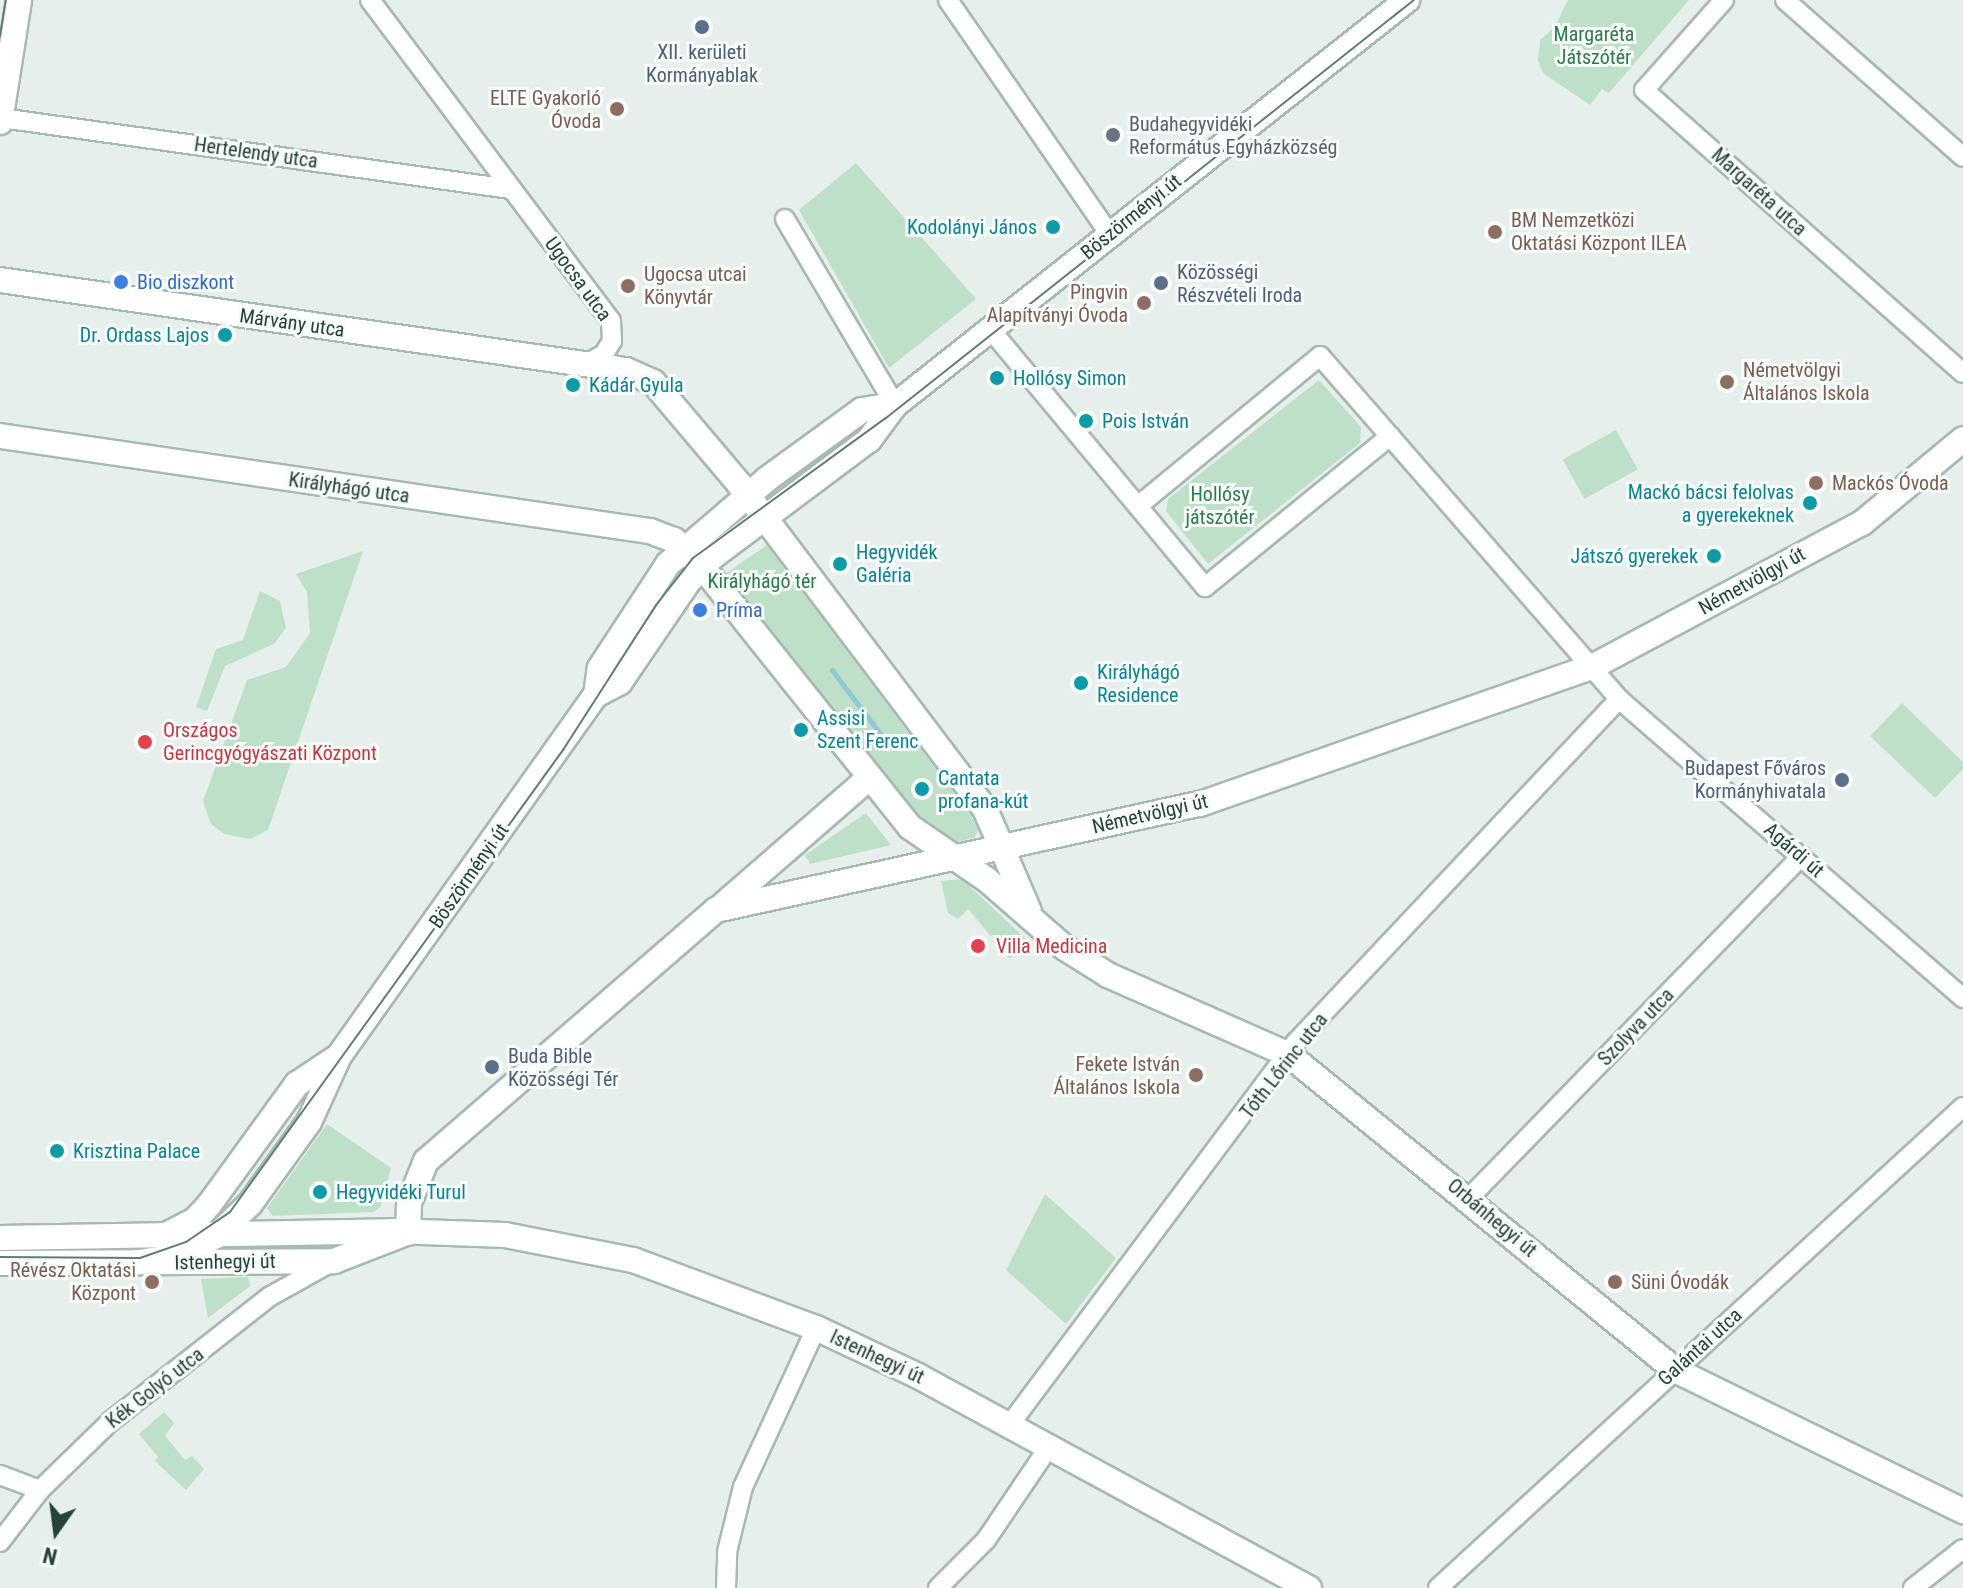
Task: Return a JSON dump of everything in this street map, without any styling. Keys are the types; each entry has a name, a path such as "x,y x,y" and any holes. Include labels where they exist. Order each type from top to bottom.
{"street":[{"path":"0,120 19,0"},
{"name":"Ugocsa utca","path":"370,0 611,321 614,330 604,354 584,365"},
{"path":"948,0 1110,235"},
{"name":"Böszörményi út","path":"132,1263 179,1256 216,1236 250,1204 309,1122 339,1056 596,695 620,682 692,557 757,508 862,410 895,405 1407,0"},
{"name":"Margaréta utca","path":"1724,0 1644,90 1963,373"},
{"path":"1785,0 1963,157"},
{"name":"Hertelendy utca","path":"0,120 510,189"},
{"path":"785,219 895,405"},
{"name":"Márvány utca","path":"0,280 584,365"},
{"path":"990,329 1205,587 1390,436"},
{"name":"Agárdi út","path":"1138,506 1320,356 1619,699 1963,998"},
{"path":"584,365 626,370 653,382 757,508 985,809 1004,846"},
{"name":"Királyhágó utca","path":"0,436 650,531 692,557"},
{"name":"Németvölgyi út","path":"408,1233 409,1203 426,1161 716,910 1200,804 1273,782 1592,667 1862,523 1963,439"},
{"path":"692,557 910,827 956,857"},
{"name":"Tóth Lőrinc utca","path":"1011,1423 1289,1055 1619,699"},
{"path":"716,910 869,778"},
{"name":"Orbánhegyi út","path":"1004,846 1030,913"},
{"name":"Szolyva utca","path":"1469,1198 1802,856"},
{"name":"Orbánhegyi út","path":"956,857 1030,913 1086,963 1289,1055 1469,1198 1675,1370 1963,1511"},
{"name":"Böszörményi út","path":"150,1239 195,1220 297,1084 339,1056"},
{"name":"Galántai utca","path":"1438,1588 1963,1107"},
{"name":"Istenhegyi út","path":"250,1204 247,1219 264,1234"},
{"name":"Istenhegyi út","path":"132,1263 334,1261 408,1233"},
{"name":"Istenhegyi út","path":"0,1238 150,1239 408,1233 505,1235 596,1251 672,1273 816,1328 1011,1423 1309,1588"},
{"name":"Kék Golyó utca","path":"0,1542 40,1490 111,1421 269,1297 334,1261"},
{"path":"0,1263 132,1263"},
{"path":"726,1588 727,1552 743,1487 816,1328"},
{"path":"938,1588 986,1540 1050,1445"},
{"path":"0,1475 40,1490"},
{"path":"1913,1588 1963,1549"}],"green space":[{"name":"Margaréta Játszótér","path":"1568,0 1689,0 1609,93 1602,89 1590,105 1543,73 1538,61 1540,40 1555,27"},
{"path":"856,163 976,299 889,368 799,210"},
{"name":"Hollósy játszótér","path":"1319,380 1361,427 1360,443 1208,564 1166,511 1168,499"},
{"path":"1616,430 1638,469 1584,499 1563,460"},
{"name":"Királyhágó tér","path":"767,545 971,816 978,830 975,837 958,842 915,814 725,574"},
{"path":"363,551 268,830 250,839 224,834 211,824 203,801 247,680 286,667 310,633 307,592 296,574"},
{"path":"260,591 280,601 286,628 274,644 225,666 207,711 196,707 216,649 243,640"},
{"path":"1902,703 1963,762 1963,769 1935,798 1870,736"},
{"path":"866,813 891,845 810,864 805,855"},
{"path":"962,879 1027,940 1010,959 968,909 958,919 948,913 941,881"},
{"path":"327,1124 391,1168 381,1206 374,1212 272,1216 267,1208"},
{"path":"1045,1194 1116,1258 1066,1324 1006,1270"},
{"path":"248,1277 250,1286 208,1318 201,1279"},
{"path":"164,1412 174,1423 165,1436 185,1460 192,1456 204,1469 186,1490 155,1461 158,1457 139,1434"}],"waterway":[{"path":"832,670 888,744"}],"tram line":[{"path":"0,36 6,0"},
{"path":"0,1257 140,1258 186,1242 230,1212 563,750 656,605 693,558 886,418 1414,0"}],"place":[{"name":"XII. kerületi Kormányablak","path":"702,27"},
{"name":"ELTE Gyakorló Óvoda","path":"617,109"},
{"name":"Budahegyvidéki Református Egyházközség","path":"1113,135"},
{"name":"Kodolányi János","path":"1053,227"},
{"name":"BM Nemzetközi Oktatási Központ ILEA","path":"1495,232"},
{"name":"Bio diszkont","path":"121,282"},
{"name":"Közösségi Részvételi Iroda","path":"1161,283"},
{"name":"Ugocsa utcai Könyvtár","path":"628,286"},
{"name":"Pingvin Alapítványi Óvoda","path":"1144,303"},
{"name":"Dr. Ordass Lajos","path":"225,335"},
{"name":"Hollósy Simon","path":"997,378"},
{"name":"Németvölgyi Általános Iskola","path":"1727,382"},
{"name":"Kádár Gyula","path":"573,385"},
{"name":"Pois István","path":"1086,421"},
{"name":"Mackós Óvoda","path":"1816,483"},
{"name":"Mackó bácsi felolvas a gyerekeknek","path":"1810,503"},
{"name":"Játszó gyerekek","path":"1714,556"},
{"name":"Hegyvidék Galéria","path":"840,564"},
{"name":"Príma","path":"700,610"},
{"name":"Királyhágó Residence","path":"1081,683"},
{"name":"Assisi Szent Ferenc","path":"801,730"},
{"name":"Országos Gerincgyógyászati Központ","path":"145,742"},
{"name":"Budapest Főváros Kormányhivatala","path":"1842,780"},
{"name":"Cantata profana-kút","path":"922,789"},
{"name":"Villa Medicina","path":"978,946"},
{"name":"Buda Bible Közösségi Tér","path":"492,1067"},
{"name":"Fekete István Általános Iskola","path":"1196,1075"},
{"name":"Krisztina Palace","path":"57,1151"},
{"name":"Hegyvidéki Turul","path":"320,1192"},
{"name":"Révész Oktatási Központ","path":"152,1282"},
{"name":"Süni Óvodák","path":"1615,1282"}]}
